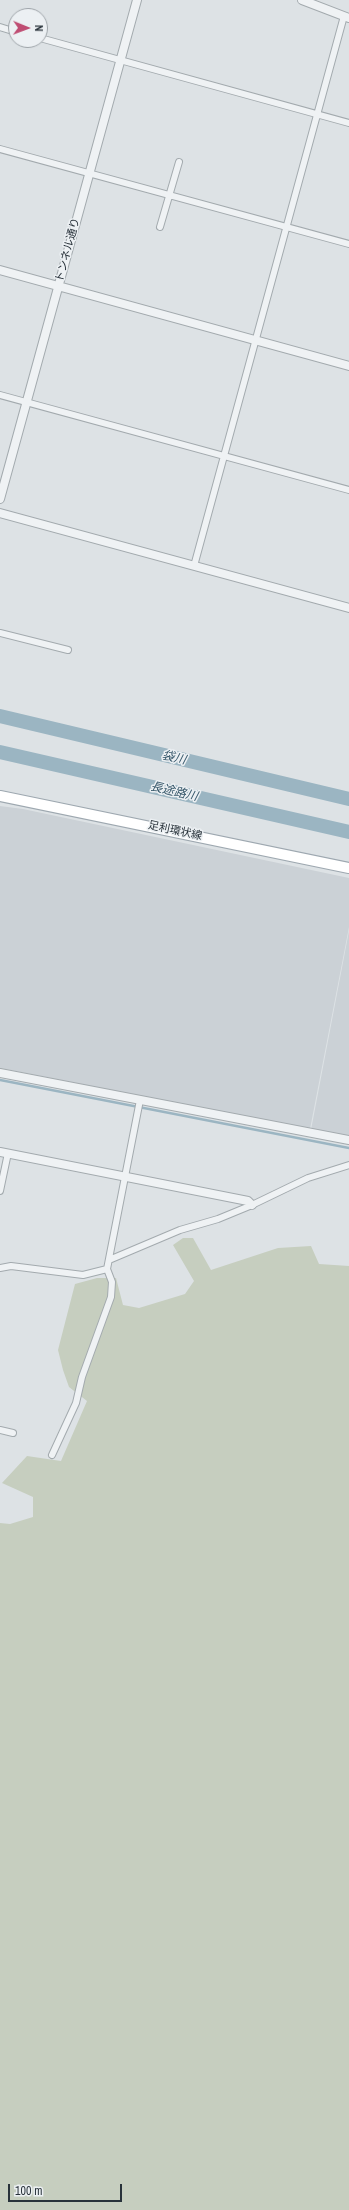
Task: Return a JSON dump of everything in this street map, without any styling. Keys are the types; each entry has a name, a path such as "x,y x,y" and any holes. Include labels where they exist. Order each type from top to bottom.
{"main road":[{"name":"足利環状線","path":"0,796 349,868"}],"street":[{"name":"トンネル通り","path":"0,499 137,0"},
{"path":"194,566 222,456 317,114 346,17 302,0"},
{"path":"48,40 349,123"},
{"path":"0,149 349,244"},
{"path":"160,227 179,162"},
{"path":"0,270 349,366"},
{"path":"0,395 349,490"},
{"path":"0,513 349,608"},
{"path":"0,633 68,650"},
{"path":"0,1073 349,1140"},
{"path":"52,1455 76,1403 82,1377 111,1297 112,1282 107,1269 140,1100"},
{"path":"0,1191 4,1153 248,1201 252,1206"},
{"path":"109,1260 180,1230 218,1219 252,1206 308,1178 349,1165"},
{"path":"0,1268 11,1266 83,1275 107,1269"},
{"path":"0,1430 13,1433"}],"shaded area":[{"path":"0,806 23,809 349,878 349,927 310,1129 0,1068"},
{"path":"349,931 349,1136 311,1130"}],"green space":[{"path":"183,1238 193,1238 211,1270 278,1248 311,1246 319,1264 349,1266 349,2210 0,2210 0,1523 10,1524 33,1517 33,1497 2,1483 27,1456 61,1461 87,1401 69,1387 58,1350 75,1284 97,1278 116,1278 123,1305 139,1308 185,1294 194,1281 173,1245"}],"waterway":[{"name":"袋川","path":"0,716 349,799"},
{"name":"長途路川","path":"0,752 349,832"},
{"path":"0,1080 349,1148"}]}
